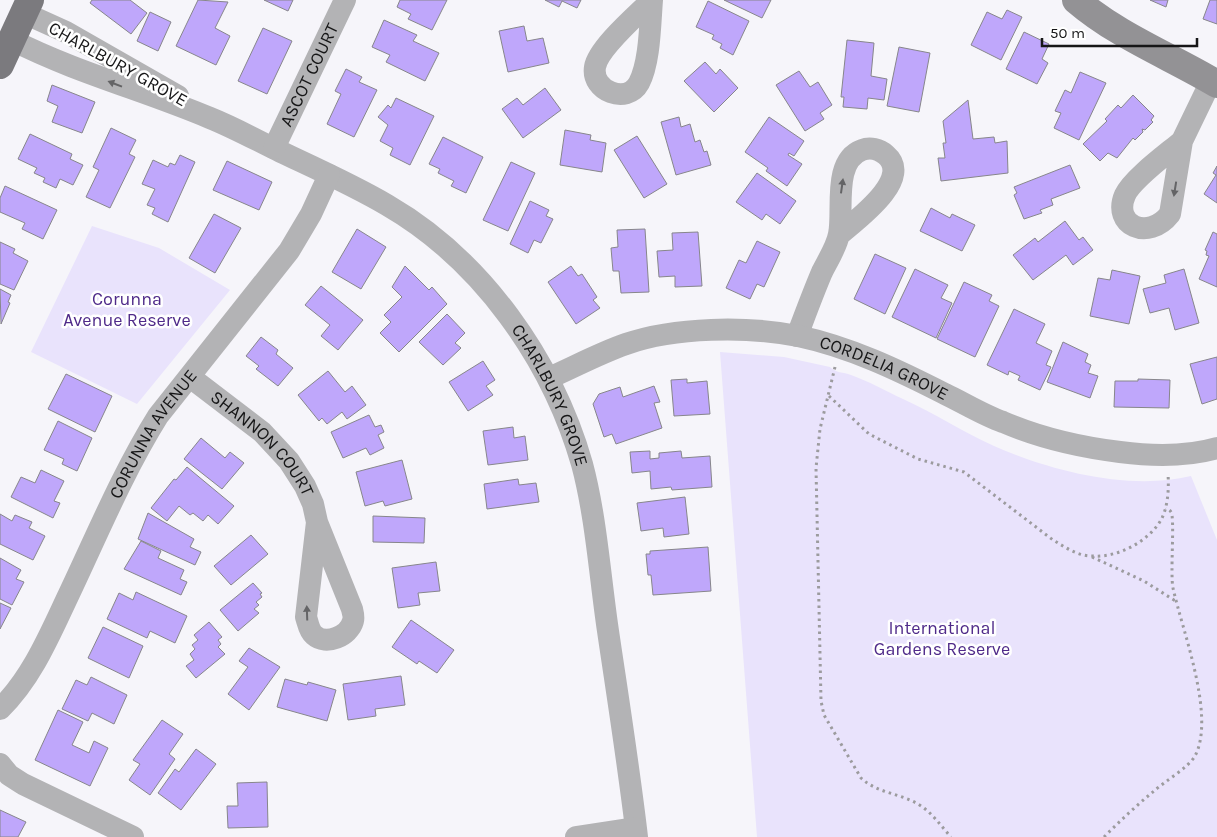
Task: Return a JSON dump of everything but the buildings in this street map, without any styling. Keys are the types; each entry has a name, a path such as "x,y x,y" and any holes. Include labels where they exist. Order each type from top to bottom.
{"main road":[{"path":"0,65 6,34 18,7"}],"street":[{"name":"ASCOT COURT","path":"274,148 345,0"},
{"path":"1076,0 1094,16 1214,82 1182,141"},
{"name":"CHARLBURY GROVE","path":"18,7 166,88 210,118"},
{"name":"CHARLBURY GROVE","path":"6,34 52,60 210,118 329,175 394,209 422,228 458,259 500,307 549,378 569,423 583,467 636,832"},
{"name":"CORUNNA AVENUE","path":"0,709 28,674 55,624 140,445 158,416 290,251 311,214 329,175"},
{"path":"797,336 814,290 840,235"},
{"name":"CORDELIA GROVE","path":"549,378 626,344 673,334 724,330 797,336 839,347 884,365 1002,422 1048,438 1086,448 1142,455 1196,452 1217,448"},
{"name":"SHANNON COURT","path":"190,377 262,432 289,461 314,504 317,522"},
{"path":"0,764 9,775 23,784 133,837"},
{"path":"576,837 636,832"}],"path":[{"path":"835,366 818,438 816,468 821,701 824,715 861,778 868,785 920,805 931,813 951,837"},
{"path":"828,396 857,424 882,442 918,459 964,472 1068,550 1092,556 1144,581 1177,602"},
{"path":"1092,556 1118,552 1131,547 1153,531 1166,508 1168,473"},
{"path":"1104,837 1154,791 1189,763 1198,748 1201,714 1192,655 1177,602 1171,566 1172,513 1166,508"}],"green space":[{"name":"Corunna Avenue Reserve","path":"92,226 159,248 230,290 137,404 31,352"},
{"name":"International Gardens Reserve","path":"720,352 784,357 830,367 877,386 994,446 1065,470 1116,480 1167,480 1191,476 1217,540 1217,837 757,837"}]}
